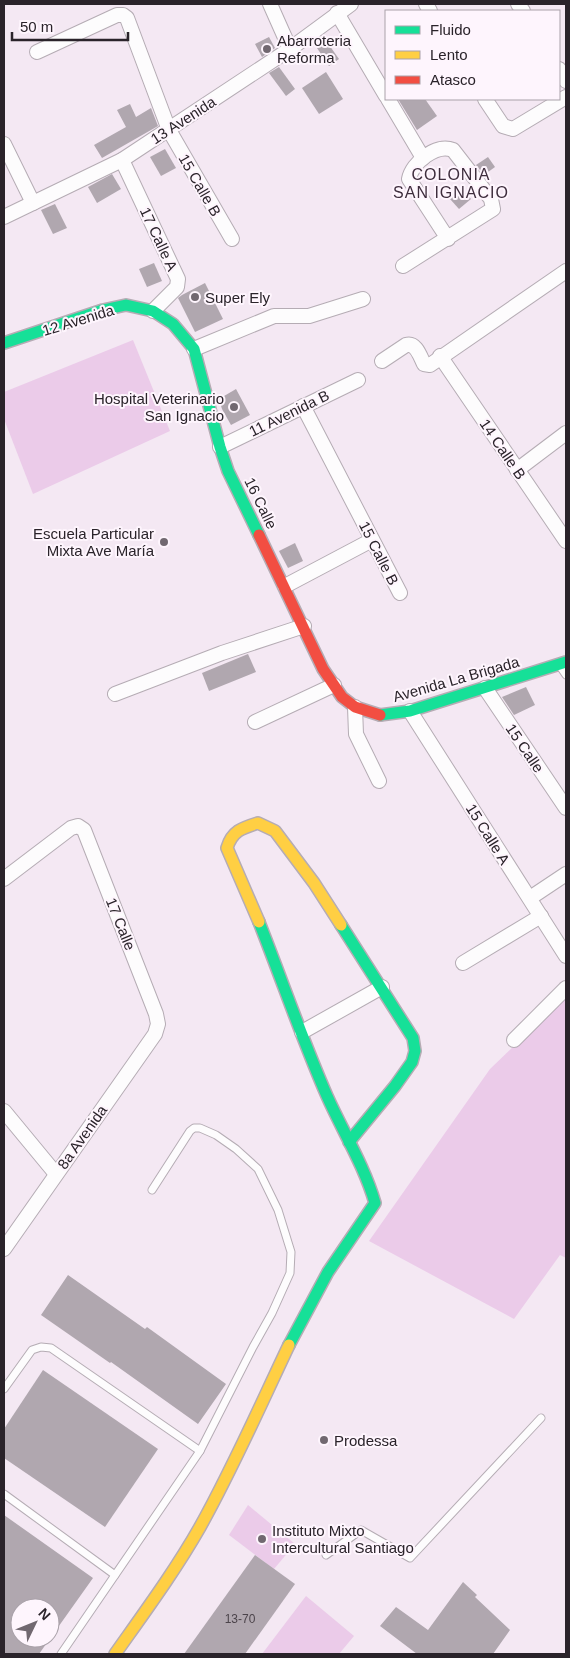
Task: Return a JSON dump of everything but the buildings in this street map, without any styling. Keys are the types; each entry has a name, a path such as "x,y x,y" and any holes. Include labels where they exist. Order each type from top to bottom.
{"street":[{"path":"270,4 290,49"},
{"name":"13 Avenida","path":"4,217 122,160 290,49 351,4"},
{"path":"337,13 385,94"},
{"name":"15 Calle B","path":"37,52 117,15 123,15 127,18 169,130 232,239"},
{"path":"486,100 503,126 513,129 566,97"},
{"path":"389,100 423,158"},
{"path":"4,144 33,203"},
{"path":"403,266 448,239 493,209 491,199 453,150 443,148 423,158 409,179 448,239"},
{"name":"17 Calle A","path":"122,160 178,279 177,287 152,311"},
{"path":"382,361 406,344 410,344 413,345 426,366 430,365 440,356 566,271"},
{"path":"194,349 274,316 309,316 363,299"},
{"name":"12 Avenida","path":"4,343 103,310 126,305 152,311"},
{"name":"16 Calle","path":"152,311 173,324 194,349 228,471 324,669 342,697 354,707"},
{"name":"14 Calle B","path":"440,356 566,541"},
{"name":"11 Avenida B","path":"220,447 358,380"},
{"name":"15 Calle B","path":"303,406 400,593"},
{"path":"517,470 566,433"},
{"path":"285,586 372,540"},
{"path":"115,694 222,653 304,626"},
{"name":"Avenida La Brigada","path":"354,707 381,715 410,711 563,664"},
{"path":"255,722 334,685"},
{"name":"15 Calle","path":"484,688 566,808"},
{"path":"354,707 356,734 379,781"},
{"name":"15 Calle A","path":"410,711 566,956"},
{"path":"115,1654 148,1607 198,1528 235,1459 294,1335 328,1272 375,1203 371,1188 349,1142 327,1096 227,848 230,837 240,828 258,823 276,831 314,883 382,987 412,1038 415,1051 412,1062 349,1142"},
{"name":"17 Calle","path":"4,879 71,828 78,826 84,830 156,1014 158,1024"},
{"path":"530,898 566,874"},
{"path":"463,963 541,916"},
{"path":"302,1032 382,987"},
{"path":"514,1040 566,988"},
{"name":"8a Avenida","path":"4,1249 155,1034 158,1024"},
{"path":"4,1111 56,1174"}],"lane":[{"path":"563,664 566,675"},
{"path":"61,1654 200,1451 272,1313 290,1273 291,1252 278,1210 258,1170 236,1149 216,1135 200,1128 194,1128 190,1131 152,1190"},
{"path":"4,1389 32,1350 40,1346 51,1348 200,1451"},
{"path":"326,1555 361,1530 410,1558 541,1418"},
{"path":"4,1494 115,1575"}],"shaded area":[{"path":"133,340 170,431 33,494 4,419 4,392"},
{"path":"566,996 566,1258 560,1255 514,1319 369,1241 490,1069"},
{"name":"Instituto Mixto Intercultural Santiago","path":"248,1505 295,1544 274,1569 229,1535"},
{"name":"Instituto Mixto Intercultural Santiago","path":"306,1596 354,1636 339,1654 262,1654"}],"traffic: fast":[{"path":"4,343 103,310 126,305 153,311 173,324 194,349 228,471 259,535"},
{"path":"380,715 410,711 566,662"},
{"path":"259,922 318,1075 359,1162 375,1203 328,1272 289,1345"},
{"path":"341,925 413,1038 415,1051 412,1062 395,1086 349,1142"}],"traffic: slow":[{"path":"259,922 227,848 229,842 238,831 258,823 275,831 314,883 341,925"},
{"path":"115,1654 170,1576 200,1527 235,1460 289,1345"}],"traffic: jam":[{"path":"259,535 323,669 342,697 355,707 380,715"}],"place":[{"name":"Abarroteria Reforma","path":"267,49"},
{"name":"Super Ely","path":"195,297"},
{"name":"Hospital Veterinario San Ignacio","path":"234,407"},
{"name":"Escuela Particular Mixta Ave María","path":"164,542"},
{"name":"Prodessa","path":"324,1440"},
{"name":"Instituto Mixto Intercultural Santiago","path":"262,1539"}],"district":[{"name":"COLONIA SAN IGNACIO","path":"451,183"}]}
